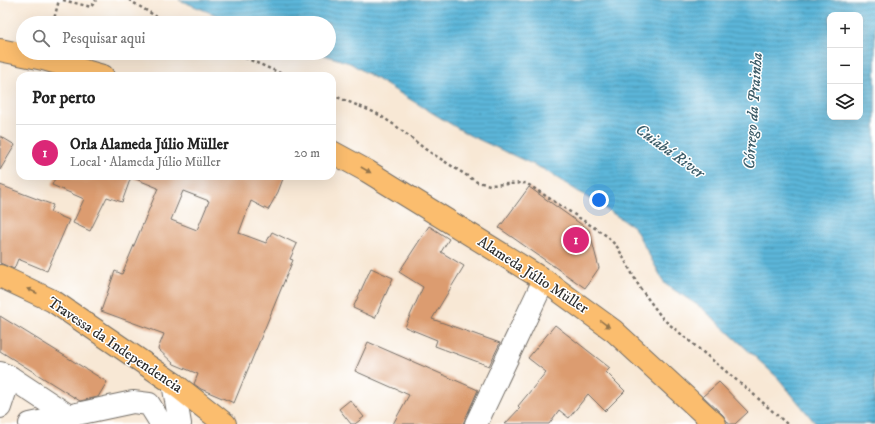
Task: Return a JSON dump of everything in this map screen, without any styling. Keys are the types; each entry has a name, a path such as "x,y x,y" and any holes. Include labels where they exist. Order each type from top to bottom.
{"main road":[{"path":"0,50 16,53"},
{"path":"47,60 89,72"},
{"name":"Alameda Júlio Müller","path":"336,154 367,170 544,280 614,331 715,424"},
{"name":"Travessa da Independencia","path":"0,276 53,301 174,383 225,424"}],"street":[{"path":"476,424 544,280"},
{"path":"0,407 5,375 70,416"},
{"path":"174,383 180,424"},
{"path":"30,424 133,402 148,404 159,420 160,424"}],"path":[{"path":"55,16 59,0"},
{"path":"63,0 91,7 96,0"},
{"path":"129,0 155,16"},
{"path":"250,60 278,72"},
{"path":"336,97 376,113 396,126 425,149 477,182 490,185 526,183 607,236 618,248 640,288 663,319 787,424"}],"water":[{"path":"179,0 875,0 875,424 816,424 778,378 702,308 665,284 634,227 543,169 469,135 350,63 336,59 336,16 219,16"}],"building":[{"path":"0,136 15,145 0,170"},
{"path":"54,180 130,180 122,202 107,197 90,231 73,223 84,199 52,185"},
{"path":"138,180 282,180 268,210 251,201 239,233 266,243 272,232 297,244 290,259 293,260 234,403 201,389 194,384 198,374 174,364 158,349 164,334 101,311 115,271 122,274 158,188","holes":["183,191 209,201 197,230 171,220"]},
{"path":"0,185 53,205 50,212 69,220 47,271 18,259 14,269 0,263"},
{"path":"529,187 589,230 599,268 585,288 499,228"},
{"path":"429,226 449,239 441,252 464,266 432,319 500,343 489,366 435,346 437,340 405,327 423,287 399,272"},
{"path":"371,268 393,278 375,318 353,308"},
{"path":"0,316 107,382 98,397 80,401 0,351"},
{"path":"555,325 610,368 606,372 625,391 605,411 588,394 569,418 559,410 549,424 505,424 520,408 518,406 546,372 528,358"},
{"path":"368,342 478,390 463,424 393,424 409,395 355,371"},
{"path":"719,382 748,412 735,424 729,424 723,415 703,396"},
{"path":"350,400 364,417 355,424 351,424 339,409"}],"place":[{"name":"Orla Alameda Júlio Müller","path":"576,240"}],"water label":[{"name":"Córrego da Prainha","path":"753,111"},
{"name":"Cuiabá River","path":"670,151"}]}
